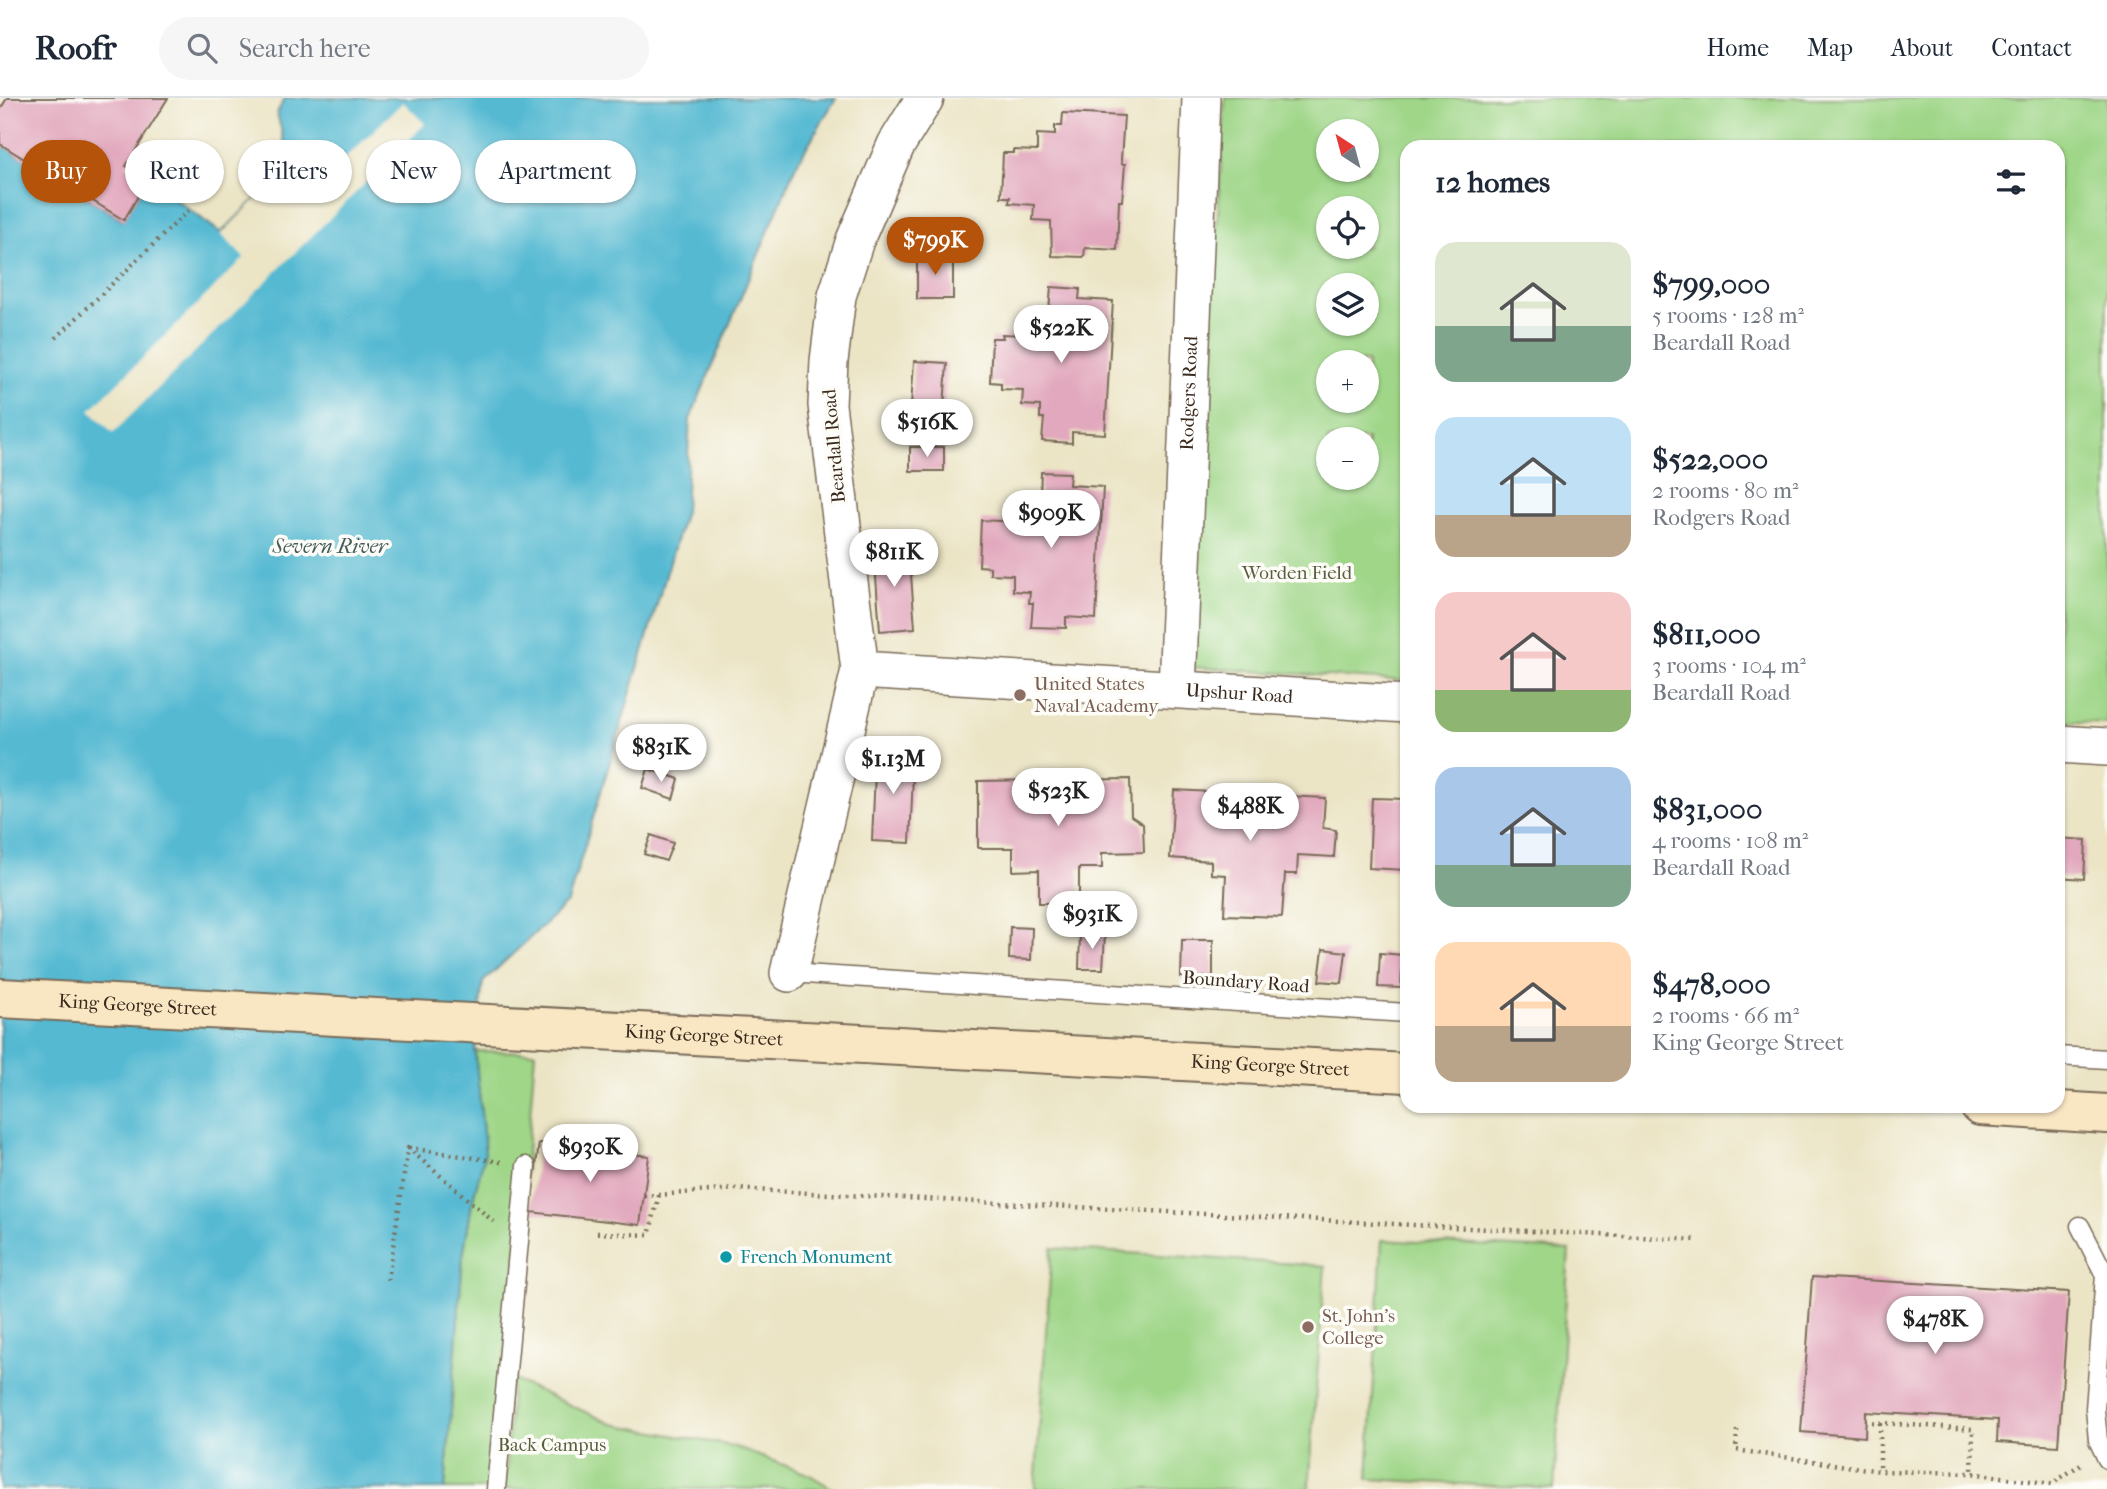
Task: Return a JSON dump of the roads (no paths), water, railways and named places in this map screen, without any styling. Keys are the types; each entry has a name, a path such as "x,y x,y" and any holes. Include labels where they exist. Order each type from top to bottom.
{"main road":[{"name":"King George Street","path":"0,998 1400,1073"},
{"path":"2065,1111 2107,1114"}],"street":[{"name":"Beardall Road","path":"789,973 860,670 827,404 837,296 855,240 896,145 925,98"},
{"name":"Rodgers Road","path":"1177,690 1201,98"},
{"name":"Upshur Road","path":"860,670 1400,704"},
{"path":"2065,744 2107,747"}],"lane":[{"name":"Boundary Road","path":"789,973 1400,1013"},
{"path":"2065,1056 2107,1059"},
{"path":"496,1489 526,1166"},
{"path":"2080,1226 2105,1275 2095,1409 2098,1440 2107,1459"}],"water":[{"name":"Severn River","path":"285,98 836,98 796,165 690,419 685,511 568,902 483,982 475,1051 485,1153 472,1203 463,1256 445,1489 0,1489 0,144 21,157 21,203 95,203 123,220 133,203 180,203 221,233 251,203 352,203 352,140 284,140 277,113"}],"place":[{"name":"United States Naval Academy","path":"1020,695"},
{"name":"French Monument","path":"726,1257"},
{"name":"St. John's College","path":"1308,1327"}],"park label":[{"name":"Worden Field","path":"1297,573"},
{"name":"Back Campus","path":"552,1445"}]}
